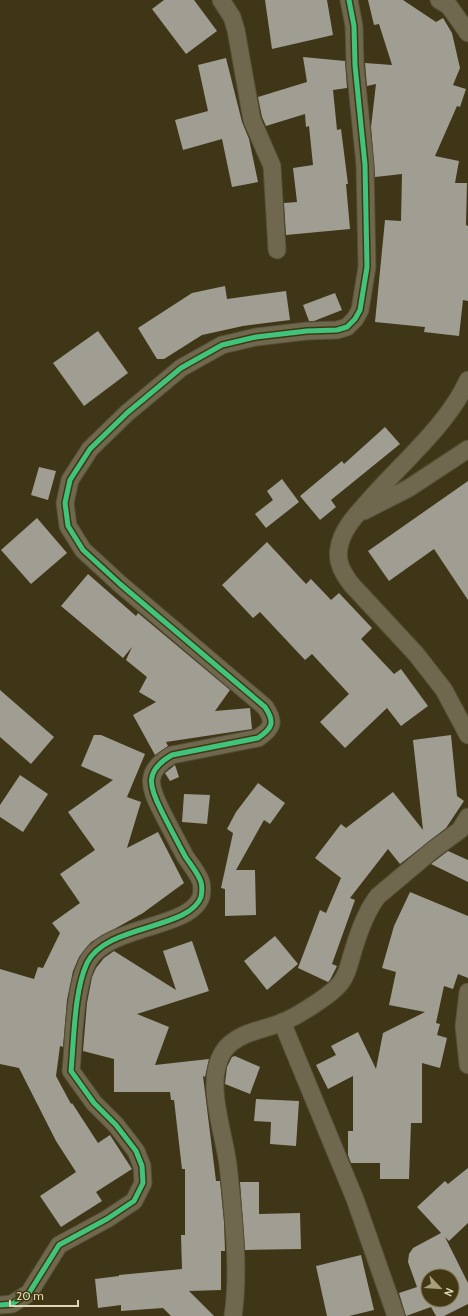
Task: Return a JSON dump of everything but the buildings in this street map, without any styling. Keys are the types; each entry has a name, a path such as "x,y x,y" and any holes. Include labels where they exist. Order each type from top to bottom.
{"street":[{"path":"221,0 232,17 236,30 252,120 272,166 277,250"},
{"path":"0,1305 12,1304 29,1293 59,1245 107,1219 134,1201 143,1183 142,1166 136,1151 116,1125 94,1103 71,1070 81,979 88,962 98,948 112,940 190,911 201,897 201,881 173,835 152,792 150,781 154,770 162,761 172,755 258,738 268,732 272,725 272,717 265,707 120,584 83,550 68,526 64,503 70,480 90,449 127,413 181,368 222,345 256,337 307,331 337,330 347,327 355,319 360,310 367,267 365,166 355,65 354,26 349,0"},
{"path":"439,0 449,6 468,33"},
{"path":"468,380 437,427 358,513 344,532 339,547 338,560 342,572 351,584 416,654 444,690 468,735"},
{"path":"358,513 403,492 468,449"},
{"path":"233,1316 236,1301 234,1235 228,1164 214,1074 223,1052 239,1037 282,1022 327,995 339,986 348,970 355,944 371,905 378,896 434,849 460,830 468,817"},
{"path":"468,992 464,1026 468,1065"},
{"path":"282,1022 355,1200 396,1316"}],"cycle path":[{"path":"0,1305 12,1304 29,1293 59,1245 107,1219 134,1201 143,1183 142,1166 136,1151 116,1125 94,1103 71,1071 79,987 87,963 97,950 111,941 181,916 193,908 201,897 202,887 200,879 185,856 154,794 152,786 153,773 163,761 172,755 258,738 267,731 271,724 270,717 265,707 120,584 83,550 68,526 65,503 70,480 90,449 127,413 181,368 222,345 256,337 307,331 337,330 347,327 355,319 360,310 367,267 365,165 355,65 354,26 349,0"}]}
